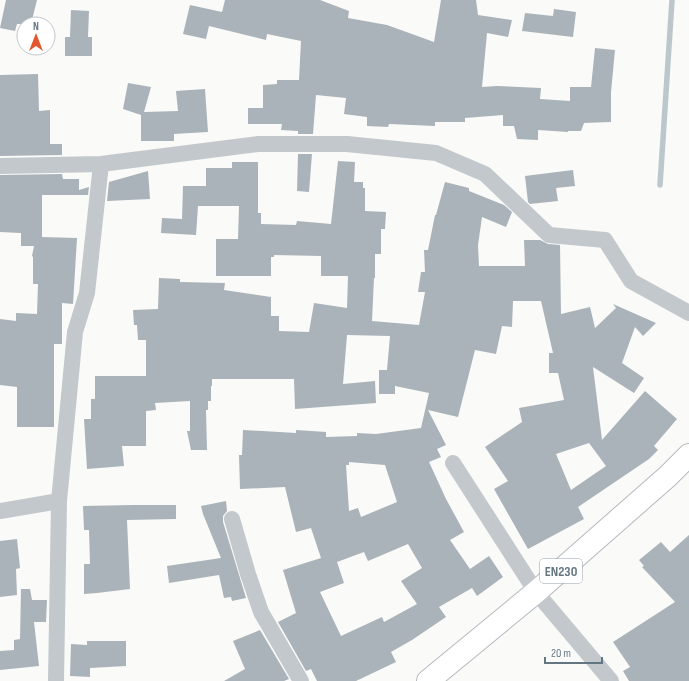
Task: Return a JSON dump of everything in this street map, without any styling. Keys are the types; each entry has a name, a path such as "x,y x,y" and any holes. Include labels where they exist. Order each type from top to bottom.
{"main road":[{"name":"EN230","path":"428,681 536,592 668,476 689,455"}],"street":[{"path":"0,166 101,164 258,144 347,144 436,153 485,174 549,235 605,240 631,281 689,313"},
{"path":"56,681 59,501 75,332 87,293 101,164"},
{"path":"453,462 536,592 598,665 608,680"},
{"path":"0,511 59,501"},
{"path":"232,518 248,574 261,612 301,681"}],"building":[{"path":"6,0 37,0 33,16 16,16 15,31 0,28"},
{"path":"225,0 320,0 349,11 348,18 387,25 434,42 441,0 476,0 478,15 512,20 508,37 487,33 482,87 497,86 541,88 540,99 570,101 570,87 591,87 595,48 615,50 611,92 611,122 584,123 581,131 568,132 538,130 538,140 517,139 514,126 503,126 503,115 465,118 465,122 435,122 435,126 389,124 388,127 367,126 367,117 344,114 346,98 316,95 313,134 298,134 298,131 281,130 282,124 248,124 248,108 263,108 263,85 277,84 277,80 299,80 301,41 267,34 266,40 209,26 206,39 183,34 190,5 222,12"},
{"path":"554,9 576,12 573,37 522,31 525,13 553,16"},
{"path":"71,10 89,11 88,37 92,37 92,56 65,56 65,37 70,37"},
{"path":"38,74 39,111 50,110 50,144 62,144 62,155 0,156 0,75"},
{"path":"128,83 151,87 144,112 178,111 176,91 205,89 208,132 174,134 174,141 141,141 141,115 123,109"},
{"path":"298,154 312,154 309,192 297,191"},
{"path":"338,161 355,162 354,182 363,182 363,188 365,188 365,211 386,212 385,229 381,229 381,254 375,254 372,321 419,325 425,292 418,292 421,272 425,272 424,250 428,250 435,215 445,182 469,188 469,191 504,205 512,212 506,227 482,217 478,245 479,266 525,266 524,240 540,240 548,244 560,245 561,314 590,307 595,328 616,308 613,304 656,323 643,336 635,327 622,363 644,378 634,393 593,367 602,440 645,391 677,419 654,446 658,450 649,459 578,507 584,519 528,549 494,489 508,481 485,447 522,422 519,408 564,400 558,373 549,373 549,353 553,353 541,301 513,301 512,327 502,326 496,354 475,350 458,417 428,410 446,445 437,449 441,457 429,462 446,499 464,532 450,540 470,569 489,556 503,577 477,596 472,588 439,607 446,617 391,652 396,662 356,681 317,681 311,669 306,671 278,622 296,613 283,570 321,558 311,528 296,532 285,487 240,489 239,455 242,455 243,430 296,433 296,430 326,432 326,437 357,436 357,433 376,434 421,428 429,393 395,386 395,394 379,394 379,370 387,370 390,336 347,335 343,384 375,381 376,403 295,409 294,379 212,379 211,401 208,401 208,410 206,410 207,450 191,450 187,431 190,431 190,401 155,403 156,410 146,411 146,446 122,446 124,466 87,469 84,419 91,419 91,399 95,399 95,376 146,376 146,340 138,340 137,325 134,325 133,310 158,309 159,278 180,279 180,282 225,283 224,290 271,297 271,316 279,316 279,331 309,332 314,303 347,308 348,276 321,276 321,256 274,255 274,257 271,257 271,276 216,276 216,239 238,239 239,206 198,206 196,235 161,233 162,218 182,219 183,186 206,186 206,168 232,168 232,162 258,162 258,213 261,213 261,224 296,225 297,221 331,224","holes":["589,443 606,466 571,490 556,454","349,462 385,465 397,502 361,517 358,508 349,511 346,465 349,465","408,544 422,568 401,581 417,604 384,622 382,617 341,636 320,592 344,583 337,562 364,552 368,561"]},
{"path":"573,170 575,186 556,188 558,201 530,204 528,202 525,176"},
{"path":"148,171 150,199 107,201 109,182"},
{"path":"62,174 63,179 79,179 79,190 89,187 88,195 42,195 42,237 77,238 73,304 62,303 62,344 54,344 54,427 17,427 17,387 0,385 0,319 16,321 16,313 37,314 38,284 33,284 32,256 34,246 21,246 21,233 0,232 0,175"},
{"path":"226,501 227,511 223,516 223,522 246,598 232,601 231,597 224,598 219,575 169,583 167,566 221,558 201,506"},
{"path":"176,505 176,519 127,520 130,589 84,594 84,564 90,564 89,530 84,530 83,506"},
{"path":"689,535 689,681 629,681 623,671 630,667 613,642 675,602 642,567 644,566 639,560 661,542 670,552"},
{"path":"17,539 20,568 16,569 17,595 0,597 0,541"},
{"path":"21,589 30,589 32,600 47,600 46,622 34,622 39,666 0,670 0,651 14,650 14,640 20,639"},
{"path":"260,630 289,679 284,681 224,681 245,669 233,641"},
{"path":"87,641 126,641 126,666 90,668 90,677 70,676 71,644 87,645"}],"waterway":[{"path":"660,185 672,0"}]}
